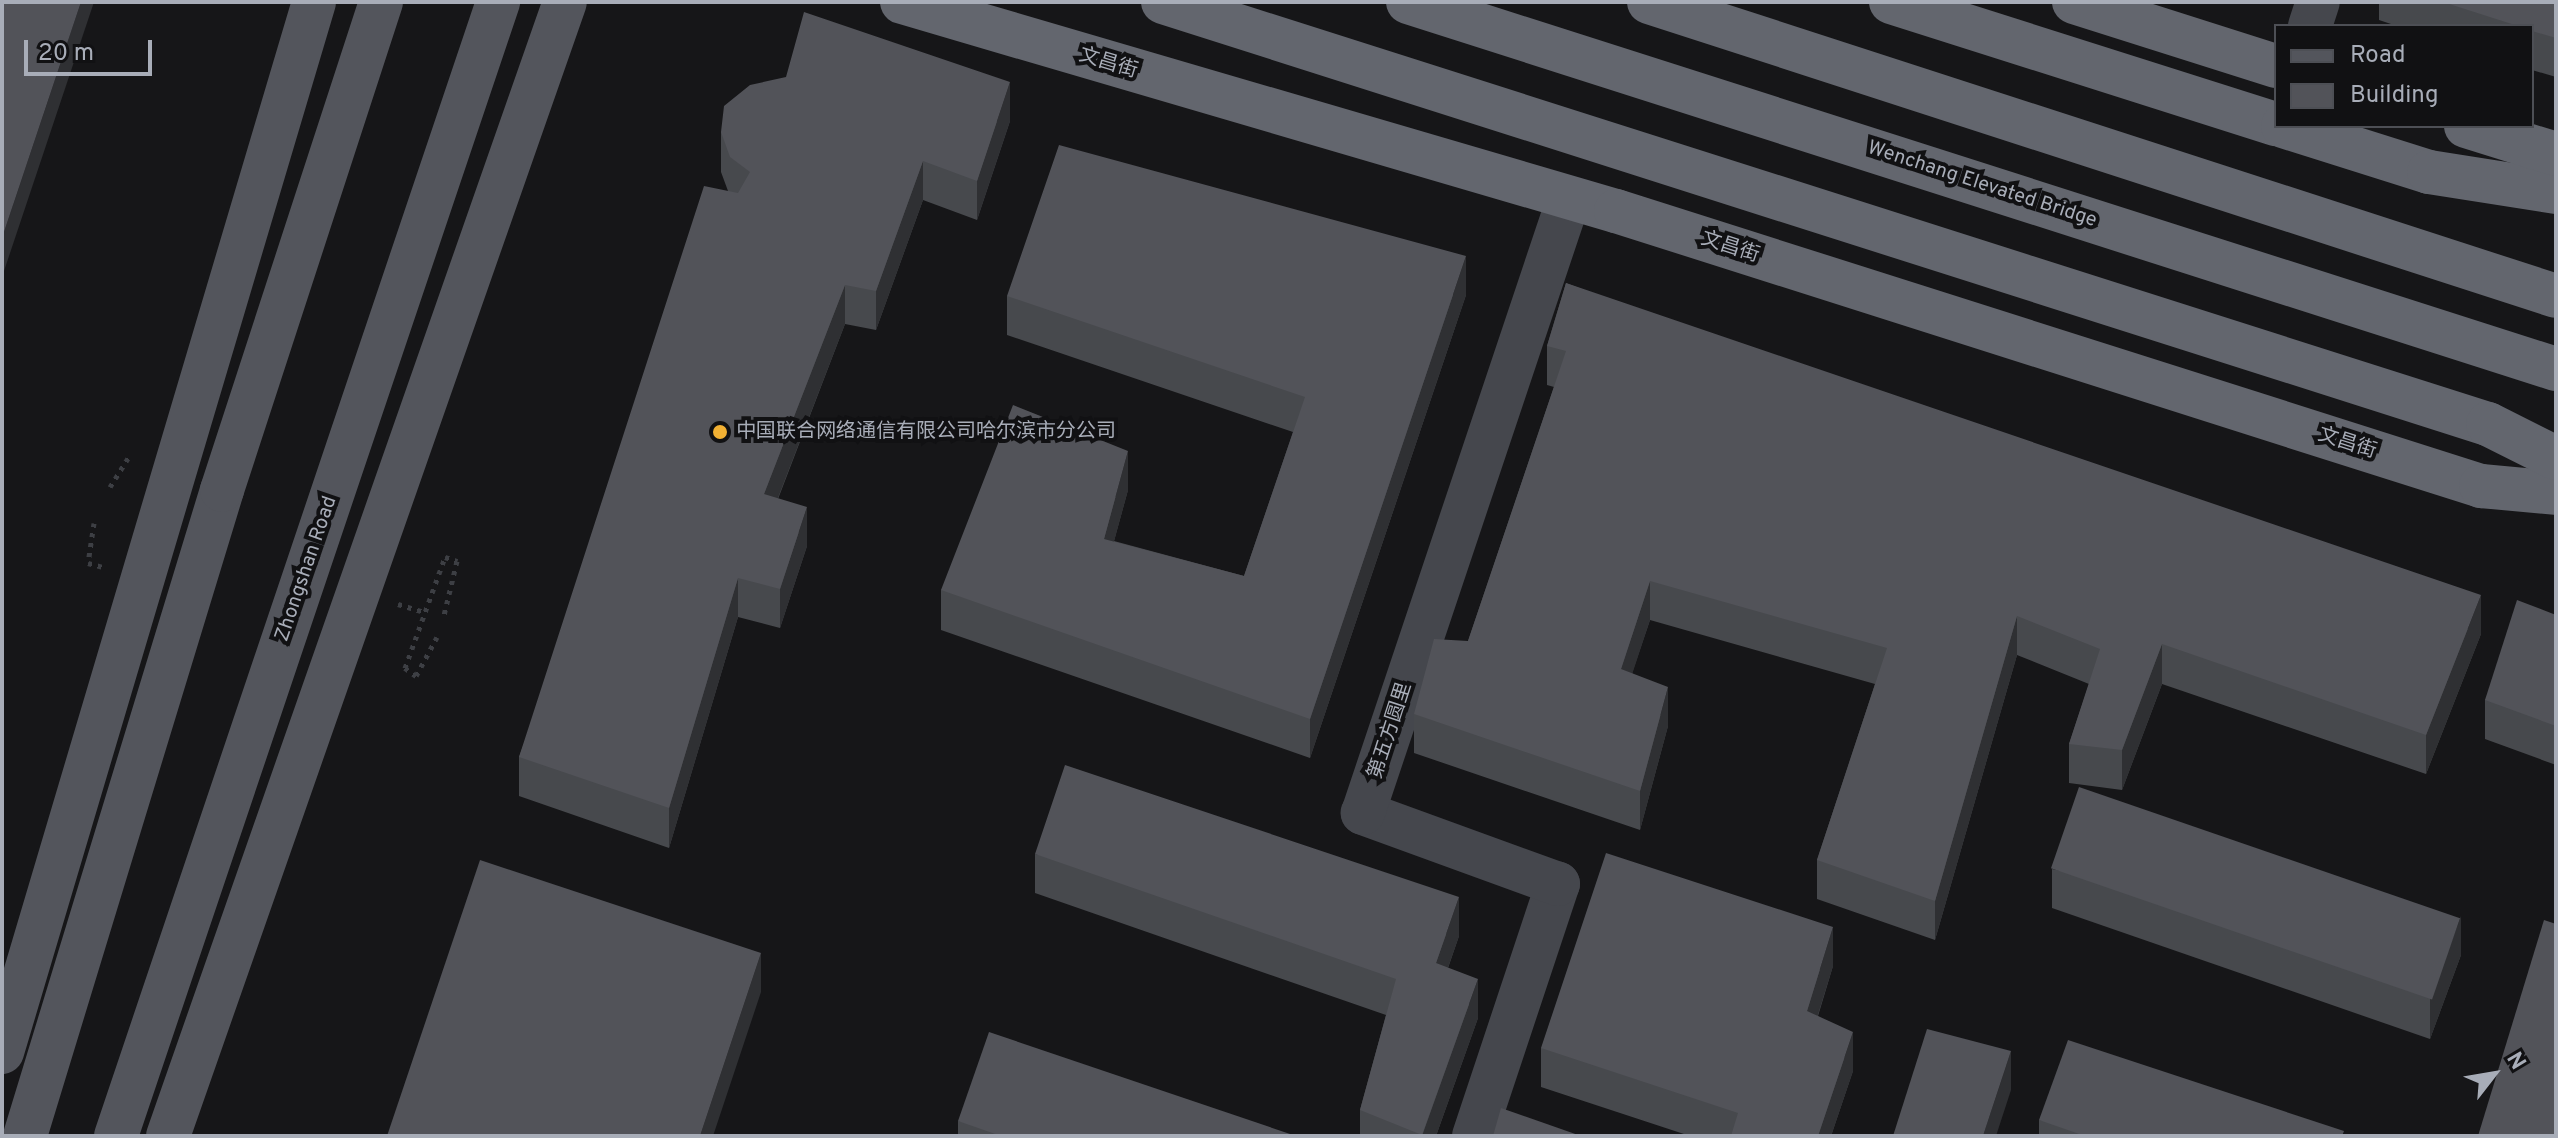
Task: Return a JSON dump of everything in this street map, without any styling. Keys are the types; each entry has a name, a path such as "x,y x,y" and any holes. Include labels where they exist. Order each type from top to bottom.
{"highway":[{"name":"文昌街","path":"902,2 1568,201 1616,211 2481,486 2556,493"},
{"path":"1163,2 2488,424 2556,458"},
{"name":"Wenchang Elevated Bridge","path":"1408,2 2556,369"},
{"path":"1649,2 2556,296"},
{"path":"1891,2 2274,123"},
{"path":"2074,2 2274,65"},
{"path":"2289,128 2429,172 2556,192"},
{"path":"2472,128 2556,154"}],"main road":[{"path":"2,1052 314,2"},
{"path":"25,1136 222,490 381,2"},
{"name":"Zhongshan Road","path":"116,1136 498,2"},
{"path":"168,1136 565,2"}],"street":[{"path":"2311,24 2318,2"},
{"name":"第五方圆里","path":"1474,1136 1558,884 1363,813 1568,201"}],"path":[{"path":"437,637 416,676 405,668 445,557 457,561 444,615"}],"building":[{"path":"2,2 81,2 2,238"},
{"path":"2443,2 2556,2 2556,38 2534,32 2534,24 2512,24"},
{"name":"中国联合网络通信有限公司哈尔滨市分公司","path":"804,12 1010,82 977,181 923,161 876,291 845,285 764,494 807,507 780,589 738,578 669,808 519,757 704,186 738,193 750,172 730,157 721,132 724,106 750,85 786,77"},
{"path":"1059,145 1466,256 1310,719 941,590 1013,405 1128,451 1104,539 1244,576 1305,397 1007,296"},
{"path":"1566,283 2481,595 2426,735 2162,644 2122,750 2069,744 2100,649 2017,616 1935,901 1817,860 1887,648 1650,581 1621,669 1668,687 1640,791 1414,714 1434,639 1468,641 1566,351 1547,346"},
{"path":"2517,600 2556,615 2556,726 2485,700"},
{"path":"1065,765 1459,897 1436,963 1478,979 1422,1135 1360,1110 1396,979 1035,854"},
{"path":"2079,787 2460,918 2432,1000 2051,868"},
{"path":"1606,853 1833,927 1807,1011 1853,1032 1818,1136 1731,1136 1738,1113 1541,1048"},
{"path":"480,860 761,953 700,1136 387,1136"},
{"path":"2544,920 2556,924 2556,1136 2478,1136"},
{"path":"1927,1029 2011,1051 1983,1136 1893,1136"},
{"path":"989,1032 1296,1136 1001,1136 958,1121"},
{"path":"2068,1040 2344,1131 2342,1136 2085,1136 2039,1120"},
{"path":"1501,1108 1581,1136 1493,1136"}],"place":[{"name":"中国联合网络通信有限公司哈尔滨市分公司","path":"720,432"}]}
